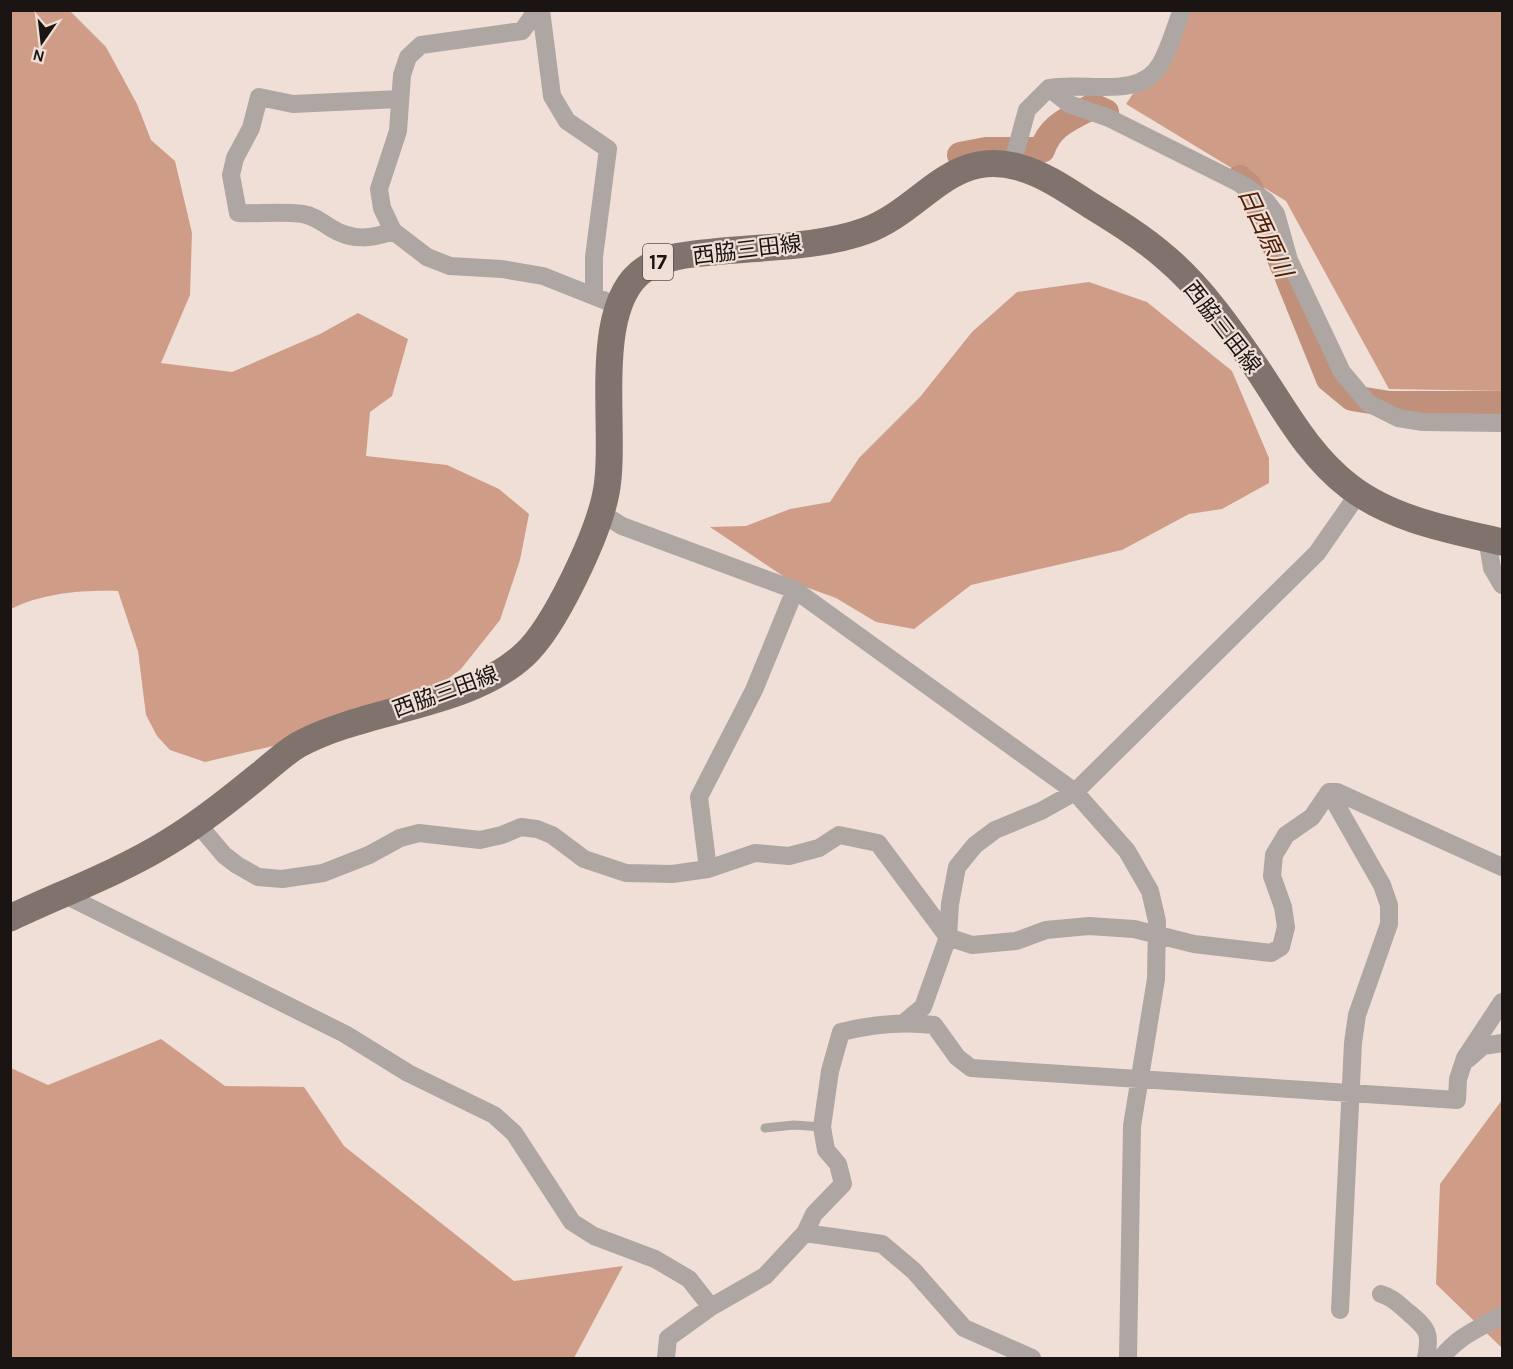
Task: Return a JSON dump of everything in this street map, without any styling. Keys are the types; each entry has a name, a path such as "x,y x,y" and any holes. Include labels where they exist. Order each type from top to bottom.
{"main road":[{"name":"西脇三田線","path":"10,918 125,867 170,842 300,744 329,731 492,678 512,666 529,651 549,622 584,555 601,513 611,460 611,333 605,300 624,289 640,272 660,261 694,254 832,239 864,231 891,219 952,172 967,166 989,162 1012,165 1035,172 1061,186 1138,236 1169,260 1193,285 1237,340 1317,458 1358,494 1411,518 1495,540"}],"street":[{"path":"539,10 522,31 421,45 408,57 402,75 398,131 379,189 382,208 393,231 428,257 450,266 502,269 543,276 605,300"},
{"path":"539,10 552,96 567,121 608,149 594,257 605,300"},
{"path":"1012,165 1027,110 1049,88 1128,86 1147,79 1161,64 1182,10"},
{"path":"1049,88 1069,104 1109,118 1245,186 1266,201 1276,214 1289,260 1342,372 1368,403 1398,418 1423,422 1503,423"},
{"path":"393,231 375,237 358,238 331,228 319,218 302,214 238,213 231,176 235,158 251,128 259,97 293,104 399,99"},
{"path":"905,1022 923,1007 948,937 950,904 957,867 975,845 994,830 1041,811 1075,792 1317,553 1358,494"},
{"path":"601,513 622,526 795,590 1075,792 1127,851 1150,891 1157,921 1156,979 1132,1126 1128,1359"},
{"path":"1495,540 1492,568 1503,585"},
{"path":"708,869 699,797 754,690 795,590"},
{"path":"197,823 224,855 237,865 258,877 282,879 323,873 369,855 400,838 419,833 480,840 502,835 521,827 552,835 584,859 626,873 672,874 708,869 755,853 789,855 819,848 839,835 858,837 878,843 948,937 972,945 1016,941 1047,930 1089,926 1134,929 1194,944 1271,953 1281,947 1286,927 1283,907 1272,876 1274,855 1286,835 1312,817 1329,792"},
{"path":"1329,792 1338,792 1503,867"},
{"path":"1329,792 1382,885 1389,905 1389,924 1357,1015 1353,1043 1340,1310"},
{"path":"63,894 345,1034 408,1073 494,1115 514,1132 572,1222 594,1236 655,1259 689,1279 711,1307"},
{"path":"666,1359 668,1338 711,1307 765,1276 805,1233 814,1214 843,1184 838,1164 826,1150 822,1127 830,1071 841,1032 873,1024 905,1022 934,1025 957,1057 971,1068 1352,1091 1457,1100 1465,1058 1503,1002"},
{"path":"1461,1072 1468,1058 1482,1046 1503,1043"},
{"path":"805,1233 882,1244 914,1270 964,1328 1032,1359"},
{"path":"1381,1294 1394,1298 1425,1325 1430,1342 1426,1359"},
{"path":"1441,1359 1454,1342 1468,1332 1503,1315"}],"lane":[{"path":"765,1128 794,1125 822,1127"}],"shaded area":[{"path":"11,11 71,12 106,47 137,104 151,140 175,161 192,233 190,295 161,363 232,372 320,334 358,313 408,339 392,396 370,412 366,456 447,465 499,489 529,514 520,560 500,620 461,669 420,700 282,744 205,762 170,750 157,736 146,715 138,651 118,591 91,591 49,596 11,609"},
{"path":"1189,11 1502,11 1502,391 1389,389 1286,201 1126,104"},
{"path":"1089,282 1147,302 1232,371 1269,458 1269,483 1222,509 1189,514 1122,550 971,585 914,629 876,622 836,598 792,582 710,527 746,526 790,509 830,502 859,458 920,397 972,332 1017,292"},
{"path":"161,1039 225,1086 304,1087 344,1146 514,1281 623,1266 574,1358 11,1358 11,1068 48,1085"},
{"path":"1502,1100 1502,1348 1436,1284 1440,1184"}],"waterway":[{"name":"日西原川","path":"960,155 986,150 1042,150 1056,128 1069,119 1093,106 1106,112"},
{"name":"日西原川","path":"1240,178 1249,186 1264,219 1329,379 1352,398 1390,404 1502,404"}]}
